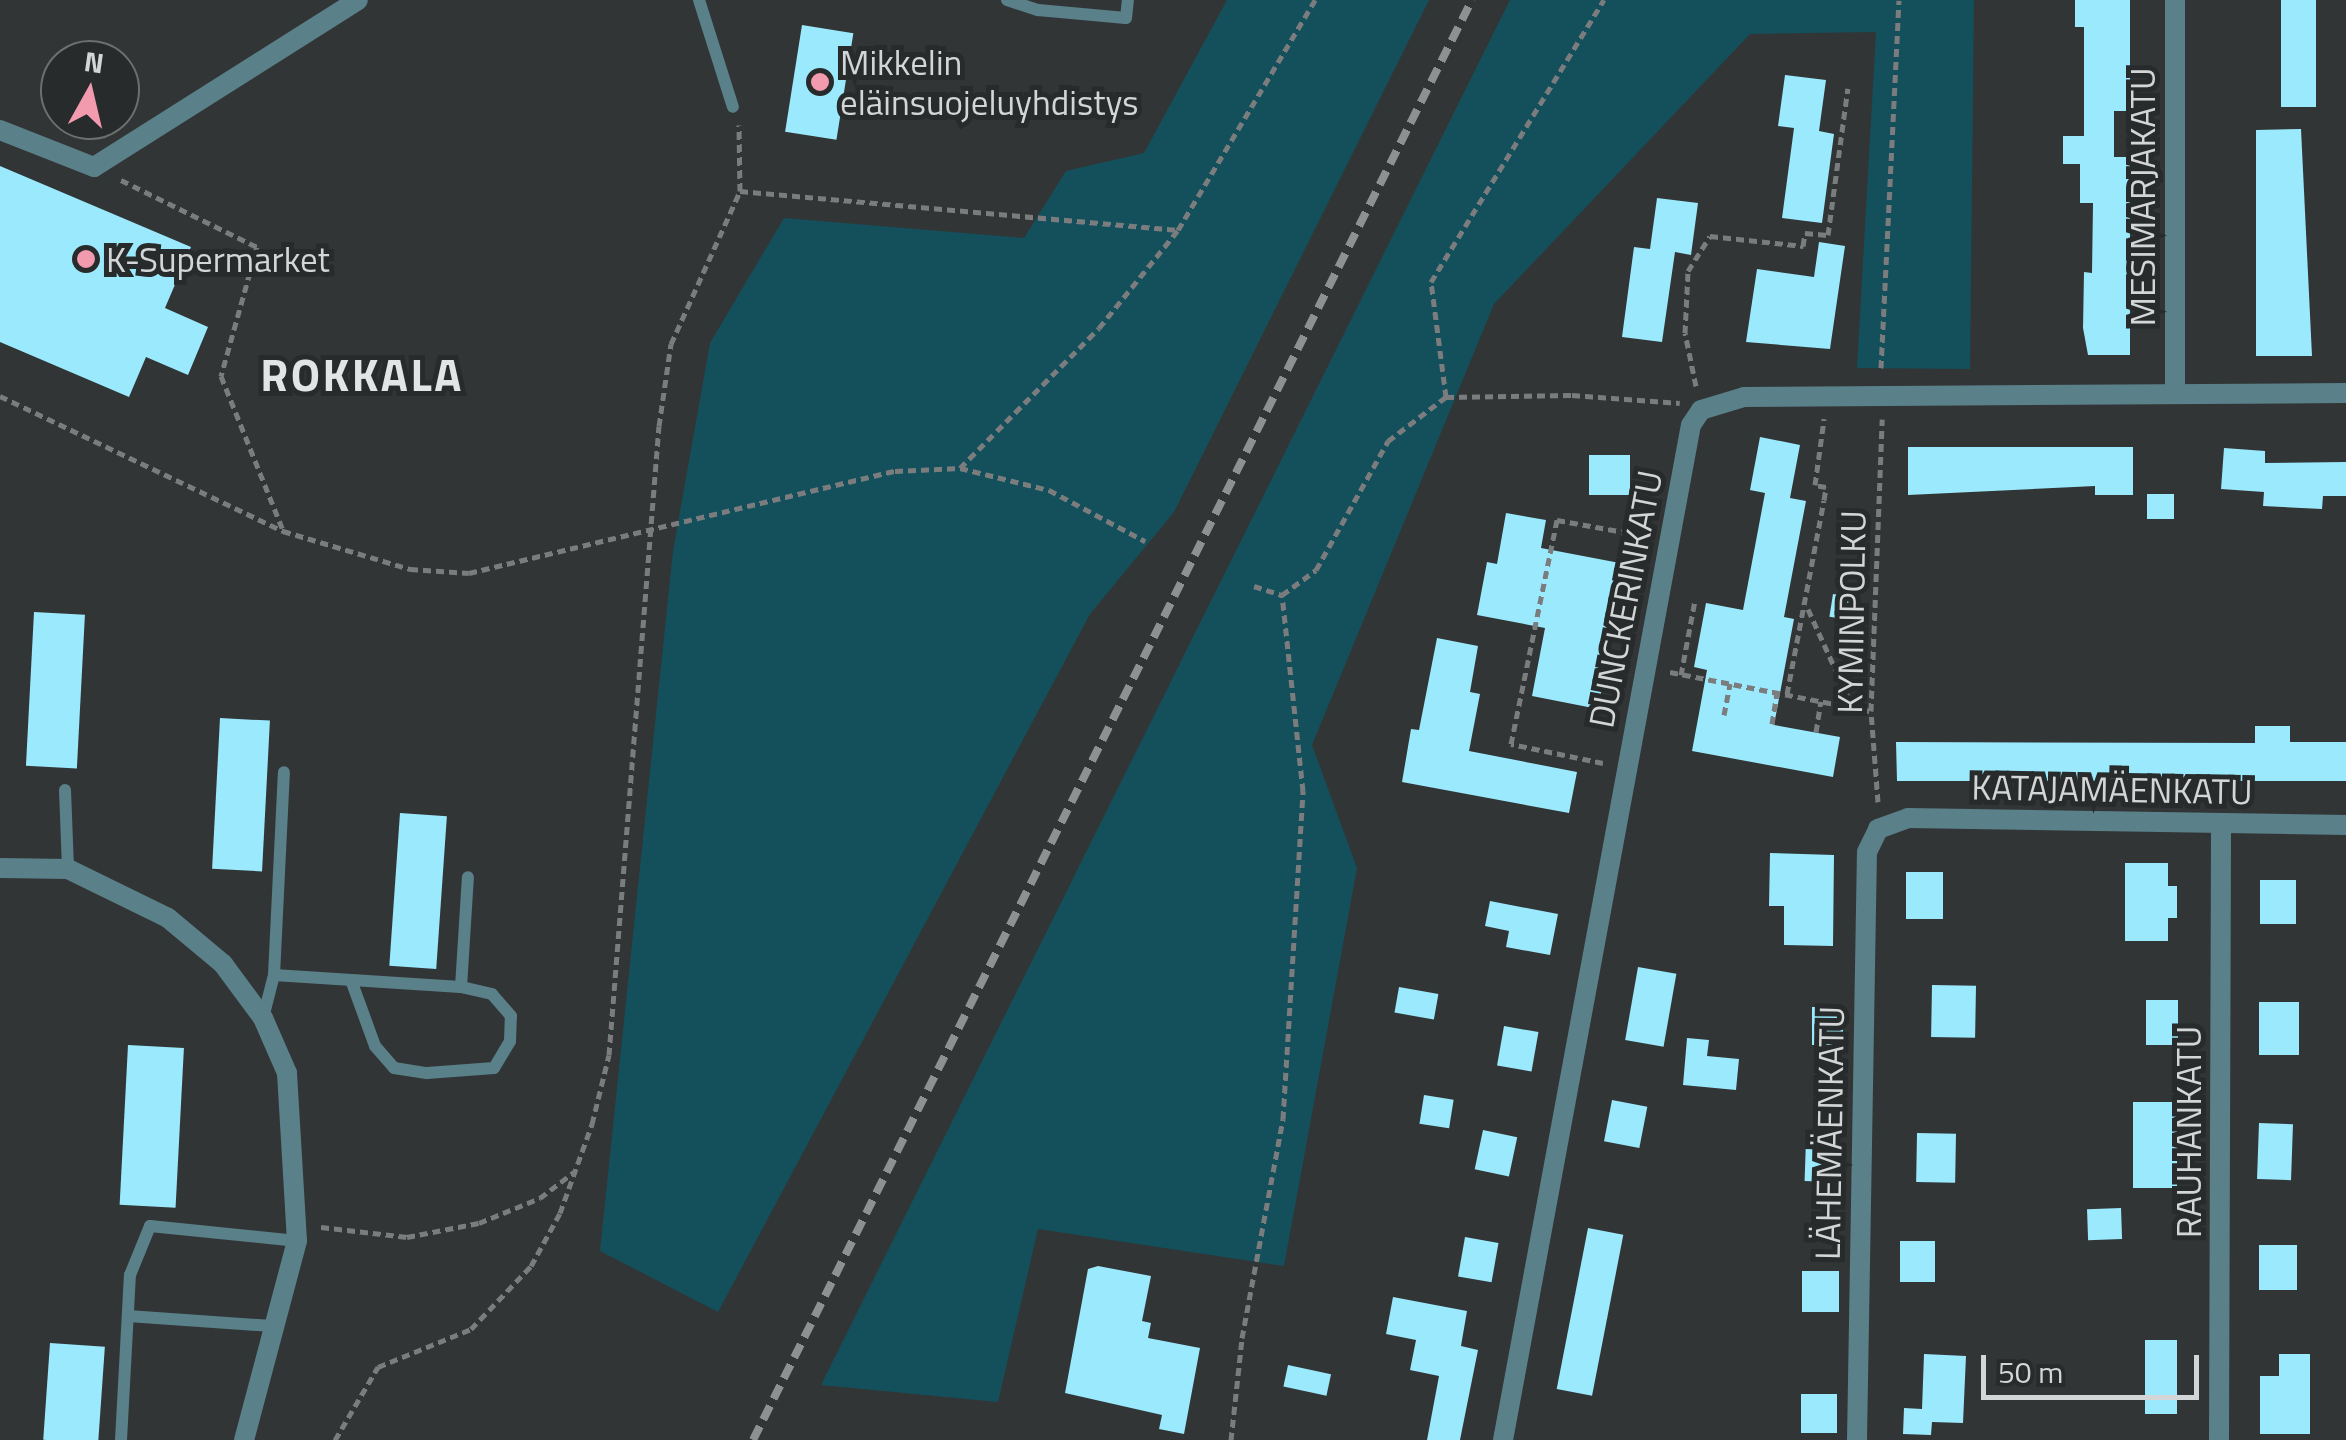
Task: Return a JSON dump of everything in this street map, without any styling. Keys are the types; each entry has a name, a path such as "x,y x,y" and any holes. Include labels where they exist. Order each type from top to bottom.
{"street":[{"path":"0,130 94,166 358,0"},
{"name":"MESIMARJAKATU","path":"2174,0 2175,394"},
{"path":"1701,410 1744,397 2346,393"},
{"name":"DUNCKERINKATU","path":"1503,1440 1691,425 1701,410"},
{"name":"KATAJAMÄENKATU","path":"1878,829 1908,818 2346,825"},
{"name":"RAUHANKATU","path":"2220,1440 2222,824"},
{"name":"LÄHEMÄENKATU","path":"1857,1440 1866,852 1878,829"},
{"path":"0,868 68,869 168,918 223,964 263,1018 287,1073 298,1233 244,1440"}],"lane":[{"path":"699,0 733,108"},
{"path":"1008,0 1038,10 1126,18 1128,0"},
{"path":"263,1018 274,975 284,772"},
{"path":"65,790 68,869"},
{"path":"461,988 468,877"},
{"path":"274,975 351,980 461,988 492,994 511,1016 510,1041 494,1068 427,1073 394,1068 376,1046 351,980"},
{"path":"121,1440 130,1275 150,1226 298,1233"},
{"path":"128,1316 272,1326"}],"path":[{"path":"960,468 1100,328 1178,230 1315,0"},
{"path":"1446,397 1431,282 1604,0"},
{"path":"1881,368 1898,0"},
{"path":"1282,595 1316,570 1388,441 1446,397 1649,398 1701,410 1685,334 1688,271 1710,236 1803,246 1805,233 1828,235 1848,88"},
{"path":"335,1440 378,1366 471,1329 498,1306 531,1266 575,1171 609,1055 650,528 672,344 740,191 733,108"},
{"path":"94,166 257,247 221,376 283,530"},
{"path":"740,191 1178,230"},
{"path":"0,396 283,530 410,570 469,573 895,471 960,468 1050,490 1145,541"},
{"path":"1804,415 1844,416"},
{"path":"1863,416 1902,415"},
{"path":"1787,694 1826,487 1815,484 1824,416"},
{"name":"KYMINPOLKU","path":"1878,829 1871,711 1882,416"},
{"path":"1626,768 1511,744 1557,520 1670,540"},
{"path":"1254,586 1282,595"},
{"path":"1230,1440 1242,1338 1283,1119 1302,791 1282,595"},
{"path":"1681,675 1695,600"},
{"path":"1806,606 1852,706"},
{"path":"1662,671 1871,711"},
{"path":"1724,715 1730,684"},
{"path":"1772,724 1777,692"},
{"path":"1816,732 1822,700"},
{"path":"298,1233 407,1237 478,1223 540,1198 575,1171"}],"shaded area":[{"path":"1227,0 1429,0 1174,512 1090,614 718,1312 600,1251 673,551 710,343 784,218 1024,238 1066,171 1144,153"},
{"path":"1510,0 1974,0 1970,369 1857,368 1876,32 1750,34 1494,304 1312,745 1357,868 1284,1266 1038,1229 998,1402 821,1385"}],"building":[{"path":"2075,0 2130,0 2130,111 2114,111 2114,157 2130,157 2130,355 2088,355 2083,328 2084,272 2092,273 2093,203 2080,203 2080,164 2063,164 2063,136 2084,136 2084,27 2075,27"},
{"path":"2281,0 2316,0 2316,107 2281,107"},
{"name":"Mikkelin eläinsuojeluyhdistys","path":"802,25 853,33 836,140 785,132"},
{"path":"1785,75 1826,80 1819,131 1834,134 1822,223 1782,218 1794,128 1778,126"},
{"path":"2301,129 2312,356 2256,356 2256,130"},
{"path":"0,166 191,247 165,308 208,327 188,375 146,357 129,397 0,342"},
{"path":"1657,198 1698,203 1691,255 1675,252 1662,342 1622,337 1634,247 1650,249"},
{"path":"1819,242 1845,246 1830,349 1746,342 1757,269 1814,277"},
{"path":"1760,437 1800,445 1790,498 1806,501 1784,617 1794,619 1774,725 1840,737 1833,777 1692,751 1707,670 1694,667 1706,603 1743,610 1765,493 1750,490"},
{"path":"1908,447 2133,447 2133,495 2095,495 2095,486 1908,495"},
{"path":"2224,448 2265,451 2265,463 2346,462 2346,496 2323,496 2322,509 2263,506 2264,492 2221,489"},
{"path":"1589,455 1630,455 1630,495 1589,495"},
{"path":"2147,494 2174,494 2174,519 2147,519"},
{"path":"1506,513 1546,520 1541,548 1625,564 1598,709 1532,696 1545,628 1477,615 1487,562 1497,564"},
{"path":"1833,594 1859,598 1855,621 1829,617"},
{"path":"34,612 85,615 77,768 26,766"},
{"path":"1437,638 1478,646 1470,692 1480,694 1469,751 1577,772 1569,813 1402,782 1411,729 1419,730"},
{"path":"220,718 270,721 262,871 212,869"},
{"path":"2255,726 2290,726 2290,742 2346,742 2346,781 1897,781 1896,742 2255,743"},
{"path":"400,813 447,816 436,969 389,966"},
{"path":"1770,853 1834,855 1833,946 1784,945 1784,906 1769,906"},
{"path":"2125,863 2168,863 2168,886 2177,886 2177,918 2168,918 2168,941 2125,941"},
{"path":"1906,872 1943,872 1943,919 1906,919"},
{"path":"2260,880 2296,880 2296,924 2260,924"},
{"path":"1490,901 1558,914 1550,955 1506,947 1509,931 1485,926"},
{"path":"1638,967 1676,974 1664,1047 1625,1040"},
{"path":"1932,985 1976,986 1975,1038 1931,1037"},
{"path":"1399,987 1438,994 1434,1020 1394,1013"},
{"path":"2146,1000 2178,1000 2178,1045 2146,1045"},
{"path":"2259,1002 2299,1002 2299,1055 2259,1055"},
{"path":"1812,1007 1843,1007 1843,1045 1812,1045"},
{"path":"1504,1026 1538,1032 1532,1071 1497,1065"},
{"path":"1687,1038 1709,1040 1707,1056 1739,1059 1736,1090 1683,1085"},
{"path":"128,1045 184,1048 176,1208 120,1205"},
{"path":"1424,1095 1454,1100 1449,1128 1419,1124"},
{"path":"1612,1100 1647,1107 1639,1148 1604,1141"},
{"path":"2133,1102 2177,1102 2177,1188 2133,1188"},
{"path":"2259,1123 2293,1124 2291,1180 2257,1179"},
{"path":"1483,1130 1517,1137 1509,1176 1475,1169"},
{"path":"1917,1133 1956,1134 1955,1183 1916,1182"},
{"path":"1806,1140 1841,1141 1840,1182 1805,1181"},
{"path":"2121,1208 2122,1239 2088,1240 2087,1209"},
{"path":"1588,1228 1623,1235 1592,1396 1557,1389"},
{"path":"1465,1237 1498,1243 1492,1282 1458,1276"},
{"path":"1900,1241 1935,1241 1935,1282 1900,1282"},
{"path":"2259,1245 2297,1245 2297,1290 2259,1290"},
{"path":"1098,1266 1151,1276 1142,1321 1151,1323 1148,1338 1200,1348 1184,1434 1159,1429 1162,1415 1065,1393 1088,1269"},
{"path":"1802,1271 1839,1271 1839,1312 1802,1312"},
{"path":"1393,1297 1467,1311 1461,1346 1478,1350 1460,1440 1427,1440 1439,1376 1410,1370 1416,1340 1386,1334"},
{"path":"2145,1340 2177,1340 2177,1414 2145,1414"},
{"path":"50,1343 105,1347 98,1440 43,1440"},
{"path":"1924,1354 1966,1356 1963,1423 1932,1422 1931,1435 1903,1434 1904,1408 1922,1409"},
{"path":"2279,1354 2310,1354 2310,1434 2260,1434 2260,1376 2279,1376"},
{"path":"1288,1365 1331,1374 1326,1396 1283,1387"},
{"path":"1801,1394 1837,1394 1837,1433 1801,1433"}],"railway":[{"path":"753,1440 1472,0"}],"place":[{"name":"Mikkelin eläinsuojeluyhdistys","path":"820,82"},
{"name":"K-Supermarket","path":"86,259"}],"district":[{"name":"ROKKALA","path":"362,375"}]}
